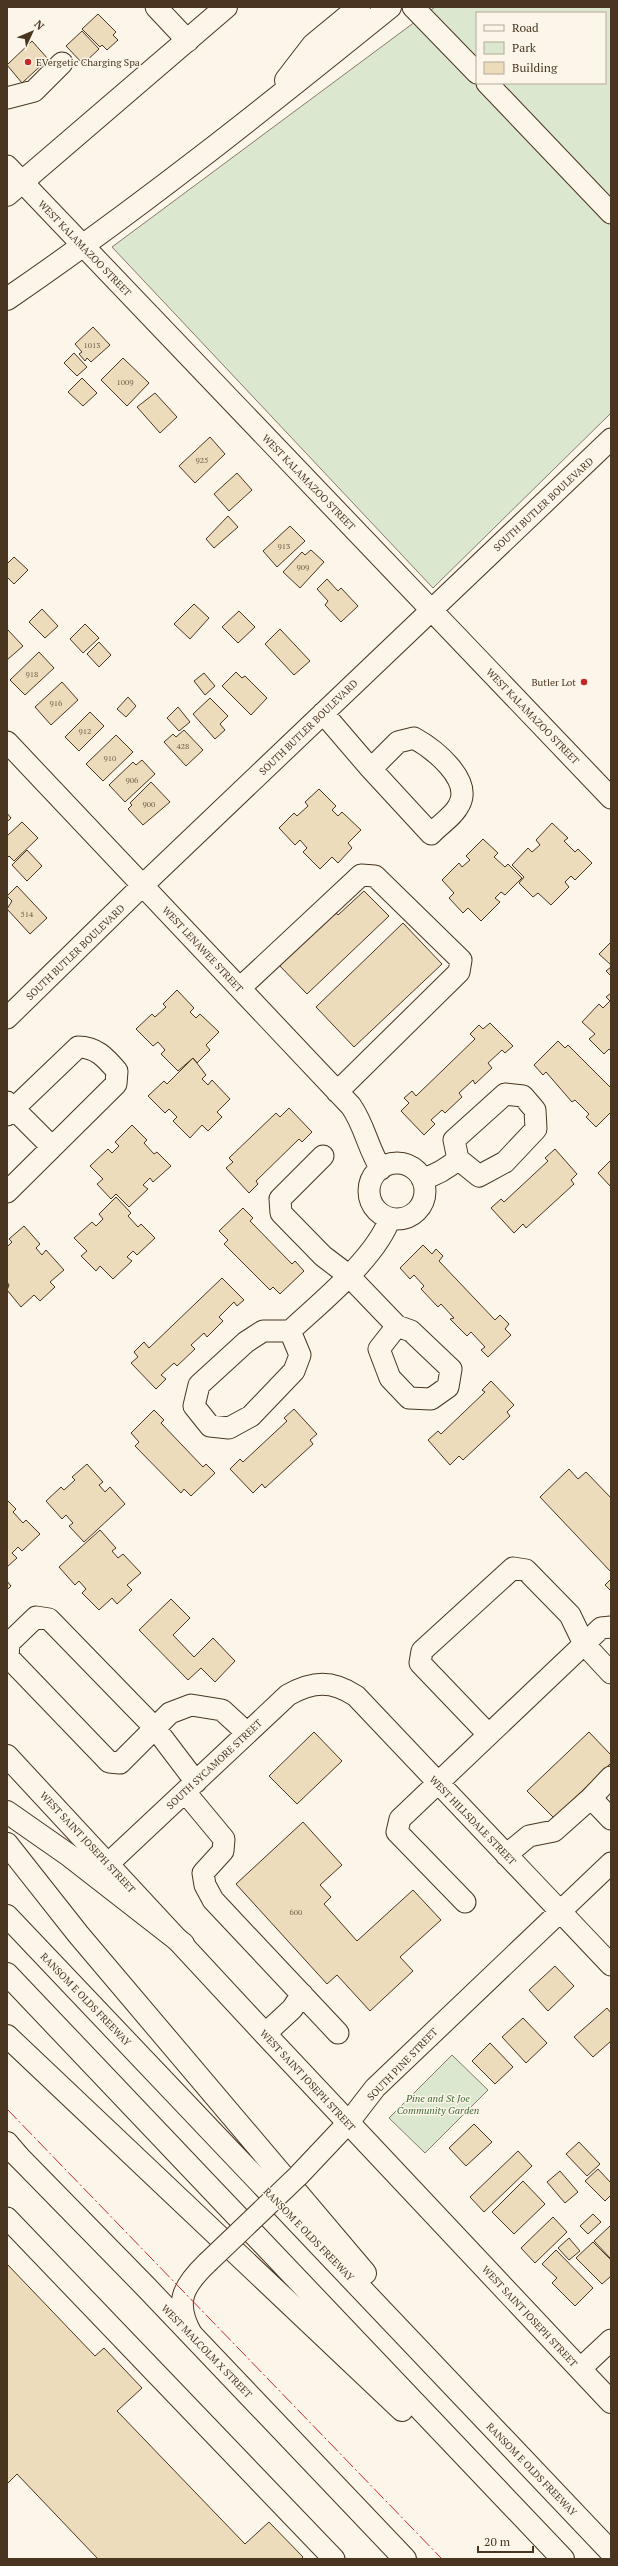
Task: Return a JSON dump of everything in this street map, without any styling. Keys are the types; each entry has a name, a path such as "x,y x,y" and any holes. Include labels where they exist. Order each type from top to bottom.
{"main road":[{"path":"14,188 226,7"},
{"path":"260,112 313,46 359,7"},
{"path":"7,299 84,246 260,112 390,7"},
{"name":"WEST SAINT JOSEPH STREET","path":"7,1756 109,1863 264,2034 611,2402"},
{"path":"7,1812 70,1856 183,1944"},
{"path":"7,1844 78,1934 231,2117 556,2493"},
{"name":"RANSOM E OLDS FREEWAY","path":"7,1916 611,2552"},
{"path":"7,1974 561,2557"},
{"path":"7,2036 393,2401 561,2557"},
{"name":"WEST MALCOLM X STREET","path":"11,2148 192,2335 405,2559"}],"street":[{"path":"156,7 188,41"},
{"path":"413,7 476,72"},
{"path":"7,98 34,91 62,63"},
{"path":"488,84 611,213"},
{"name":"WEST KALAMAZOO STREET","path":"7,166 14,188 84,246 611,798"},
{"name":"SOUTH BUTLER BOULEVARD","path":"7,1018 322,713 611,439"},
{"path":"322,713 371,768 431,834 459,806 464,791 459,777 425,744 414,738 398,742 371,768"},
{"name":"WEST LENAWEE STREET","path":"7,742 337,1092 359,1118 371,1153 381,1169"},
{"path":"240,988 361,875 375,876 461,960 459,972 337,1092"},
{"path":"7,1192 116,1084 117,1071 105,1056 89,1047 78,1047 9,1108 52,1147"},
{"path":"323,1156 280,1199 280,1213 323,1256 348,1275 397,1326"},
{"path":"422,1179 434,1176 447,1169 458,1159"},
{"path":"404,1164 411,1167 422,1179 425,1188 421,1205 408,1217 390,1218 379,1212 371,1201 370,1183 381,1169 388,1165 404,1164"},
{"path":"290,1330 300,1355 294,1371 251,1416 229,1428 210,1426 194,1406 199,1385 246,1342 263,1331 290,1330 348,1275 384,1235 390,1218"},
{"path":"488,1734 420,1663 422,1651 512,1568 526,1570 570,1615 584,1644 611,1672"},
{"path":"247,1733 222,1710 191,1705 170,1713 155,1728 120,1763 109,1762 8,1657 9,1643 36,1617 48,1619 155,1728 224,1840 223,1851 203,1873 205,1885 213,1900 338,2033"},
{"path":"465,1902 397,1832 400,1819 601,1628 611,1627"},
{"name":"SOUTH SYCAMORE STREET","path":"109,1863 288,1695 315,1683 329,1684"},
{"name":"WEST HILLSDALE STREET","path":"329,1684 344,1688 356,1696 506,1856 611,1965"},
{"path":"506,1856 529,1836 554,1831 591,1798 611,1777"},
{"path":"591,1798 611,1819"},
{"name":"SOUTH PINE STREET","path":"192,2335 183,2316 183,2298 188,2282 298,2176 348,2123 381,2083 611,1863"},
{"path":"264,2034 292,2010 302,1994"},
{"path":"7,2218 334,2559"},
{"path":"580,2369 611,2340"}],"green space":[{"path":"435,7 611,7 611,413 433,588 112,247"},
{"name":"Pine and St Joe Community Garden","path":"452,2055 488,2090 425,2153 389,2118"}],"building":[{"path":"98,14 116,32 113,35 118,40 107,50 102,45 100,47 82,29"},
{"path":"82,31 99,49 83,64 66,46"},
{"name":"EVergetic Charging Spa","path":"32,41 48,59 22,83 7,65"},
{"path":"93,327 110,345 91,362 87,358 85,361 79,354 82,352 75,344"},
{"path":"74,353 87,367 77,376 64,363"},
{"path":"123,358 149,383 127,406 101,380"},
{"path":"82,378 97,393 83,406 68,392"},
{"path":"155,393 177,417 160,433 137,407"},
{"path":"210,437 225,454 195,483 179,466"},
{"path":"237,473 252,490 229,511 214,494"},
{"path":"228,516 238,527 214,548 206,539"},
{"path":"290,526 305,541 277,567 263,551"},
{"path":"311,550 324,562 300,588 283,572 302,552 305,555"},
{"path":"14,557 28,570 14,584 7,577 7,564"},
{"path":"327,579 338,591 341,588 358,606 341,622 325,605 328,601 317,589"},
{"path":"194,604 209,618 190,639 174,624"},
{"path":"42,609 58,626 45,638 29,622"},
{"path":"239,611 255,627 238,643 222,627"},
{"path":"85,624 99,638 83,653 70,639"},
{"path":"7,629 23,646 7,660"},
{"path":"280,629 310,661 294,675 265,644"},
{"path":"99,642 111,655 99,667 87,654"},
{"path":"39,652 54,668 25,695 10,680"},
{"path":"236,672 242,678 245,676 267,698 251,715 222,686"},
{"path":"204,673 215,686 205,695 194,681"},
{"path":"62,682 78,700 51,725 35,707"},
{"path":"128,697 136,706 126,717 117,709"},
{"path":"210,698 228,716 220,724 225,730 215,739 193,714"},
{"path":"178,707 190,722 179,731 167,718"},
{"path":"90,712 104,726 79,751 65,737"},
{"path":"184,730 203,750 186,766 164,742 173,734 176,737"},
{"path":"116,735 133,752 103,781 86,764"},
{"path":"142,760 155,774 125,802 109,785 133,762 136,765"},
{"path":"151,782 170,802 143,825 128,809 132,805 130,803"},
{"path":"319,789 336,806 332,810 338,816 342,812 361,830 348,843 352,848 338,863 332,857 320,869 303,852 307,848 300,840 295,845 279,828 294,813 297,816 308,806 305,802"},
{"path":"7,813 11,818 7,822"},
{"path":"22,822 38,838 14,861 9,856 7,858 7,836"},
{"path":"552,823 568,838 564,841 575,852 578,849 592,863 575,880 571,876 565,882 569,887 551,905 538,893 533,897 519,883 524,877 512,865 528,848 532,852 540,845 536,840"},
{"path":"483,839 498,853 494,857 505,867 508,864 522,878 505,895 501,892 495,898 500,902 481,921 468,908 463,913 449,898 454,893 442,880 459,863 462,867 470,860 466,856"},
{"path":"27,850 42,866 27,881 12,865"},
{"path":"17,886 47,918 30,934 7,909 12,901 7,896"},
{"path":"364,891 389,916 307,994 278,964 334,911 338,915"},
{"path":"403,923 442,964 354,1047 316,1007"},
{"path":"611,942 611,965 599,954"},
{"path":"611,967 611,976 606,971"},
{"path":"177,990 194,1008 190,1012 196,1018 200,1014 219,1032 206,1045 210,1050 197,1063 193,1058 178,1071 161,1054 165,1050 158,1042 153,1046 136,1029 152,1014 155,1017 166,1007 163,1004"},
{"path":"611,993 611,1051 609,1049 604,1054 589,1039 595,1034 582,1022 599,1004 603,1008 610,1001 606,997"},
{"path":"490,1023 513,1046 505,1053 502,1050 488,1063 492,1068 475,1084 473,1080 459,1093 462,1097 445,1113 442,1110 431,1120 435,1124 424,1135 401,1111 409,1103 404,1098 412,1091 416,1096 475,1039 470,1034 479,1025 483,1029"},
{"path":"558,1041 565,1048 568,1045 611,1088 611,1112 596,1127 586,1117 589,1114 575,1100 572,1102 546,1072 543,1075 534,1065"},
{"path":"193,1058 206,1075 202,1079 208,1085 212,1080 230,1099 217,1112 222,1117 208,1131 202,1125 190,1138 173,1121 177,1117 169,1109 165,1113 148,1096 164,1081 167,1084"},
{"path":"289,1108 312,1132 302,1142 299,1139 256,1181 258,1184 249,1193 226,1168 233,1162 229,1158 276,1113 280,1117"},
{"path":"132,1125 147,1140 144,1143 154,1154 157,1152 171,1166 153,1182 150,1178 143,1185 148,1189 129,1207 116,1194 111,1199 97,1184 103,1179 90,1166 108,1149 112,1153 119,1146 115,1142"},
{"path":"555,1149 577,1174 571,1180 574,1184 526,1228 523,1224 514,1233 491,1208 501,1199 504,1202 548,1161 545,1158"},
{"path":"610,1161 611,1162 611,1187 598,1173"},
{"path":"116,1197 131,1213 128,1216 138,1227 141,1224 155,1238 137,1255 133,1251 127,1257 132,1261 113,1279 100,1266 96,1271 81,1256 87,1251 74,1238 92,1222 96,1226 103,1219 99,1214"},
{"path":"243,1208 253,1218 250,1221 292,1264 295,1261 304,1271 280,1294 273,1287 270,1290 224,1244 228,1240 219,1231"},
{"path":"24,1226 40,1244 36,1248 42,1255 46,1250 64,1270 50,1282 55,1287 40,1301 34,1295 21,1307 7,1290 9,1285 7,1282 7,1247 12,1242 9,1239"},
{"path":"423,1245 432,1254 436,1249 443,1256 439,1261 495,1320 500,1315 509,1324 505,1329 511,1335 488,1357 481,1350 485,1347 471,1332 467,1336 450,1319 454,1318 441,1304 438,1307 421,1289 424,1286 414,1275 410,1279 400,1268"},
{"path":"222,1278 244,1300 237,1306 234,1302 219,1317 223,1321 207,1337 204,1333 191,1345 195,1349 177,1366 174,1363 161,1375 166,1379 156,1389 131,1363 138,1357 134,1352 144,1342 149,1348"},
{"path":"491,1381 514,1405 507,1412 510,1416 463,1460 459,1456 450,1465 428,1440 438,1431 441,1434 485,1392 482,1390"},
{"path":"294,1409 317,1434 310,1440 313,1444 265,1488 262,1484 253,1493 230,1469 240,1459 243,1462 287,1421 284,1418"},
{"path":"154,1410 164,1420 161,1423 203,1467 206,1464 215,1473 191,1496 184,1489 181,1493 135,1446 139,1442 131,1433"},
{"path":"87,1464 103,1482 99,1485 105,1492 110,1487 125,1504 84,1542 69,1526 73,1523 66,1515 62,1519 46,1501 61,1487 64,1490 75,1480 72,1477"},
{"path":"569,1469 578,1479 586,1472 611,1498 611,1572 540,1497"},
{"path":"7,1500 16,1509 13,1512 23,1523 26,1520 40,1534 22,1551 18,1547 12,1553 17,1558 7,1567"},
{"path":"100,1530 116,1548 112,1551 118,1558 123,1554 141,1573 127,1585 132,1590 117,1604 112,1598 99,1610 82,1593 86,1589 79,1581 75,1585 59,1567"},
{"path":"611,1579 611,1591 605,1585"},
{"path":"7,1581 11,1586 7,1590"},
{"path":"171,1599 190,1618 173,1635 194,1657 213,1638 235,1661 215,1682 201,1668 188,1680 139,1630"},
{"path":"314,1732 342,1761 297,1804 269,1776"},
{"path":"589,1732 611,1755 611,1763 554,1818 527,1791"},
{"path":"303,1822 342,1865 320,1885 331,1897 324,1904 357,1941 413,1890 441,1920 400,1957 413,1971 370,2011 337,1975 327,1984 236,1884"},
{"path":"555,1966 574,1986 548,2011 529,1990"},
{"path":"607,2008 611,2013 611,2041 593,2057 574,2037"},
{"path":"523,2018 547,2043 526,2063 502,2037"},
{"path":"490,2043 513,2067 495,2084 472,2061"},
{"path":"474,2124 492,2142 466,2166 449,2148"},
{"path":"579,2142 600,2164 587,2176 566,2154"},
{"path":"518,2151 532,2166 484,2212 470,2197"},
{"path":"598,2169 611,2183 611,2195 605,2201 585,2181"},
{"path":"560,2171 578,2192 565,2203 547,2182"},
{"path":"523,2181 545,2204 514,2234 492,2212"},
{"path":"593,2214 601,2222 588,2234 580,2226"},
{"path":"553,2217 567,2232 535,2263 521,2248"},
{"path":"611,2226 611,2259 594,2241"},
{"path":"569,2238 580,2251 569,2260 558,2248"},
{"path":"593,2242 611,2260 611,2276 602,2284 576,2258"},
{"path":"556,2250 593,2288 575,2306 552,2283 557,2278 542,2264"},
{"path":"7,2264 95,2356 104,2348 142,2388 117,2411 245,2544 269,2522 303,2557 301,2559 98,2559 17,2474 7,2484"}],"power":[{"path":"7,2109 442,2559"}],"place":[{"name":"EVergetic Charging Spa","path":"28,62"},
{"name":"Butler Lot","path":"584,682"}]}
